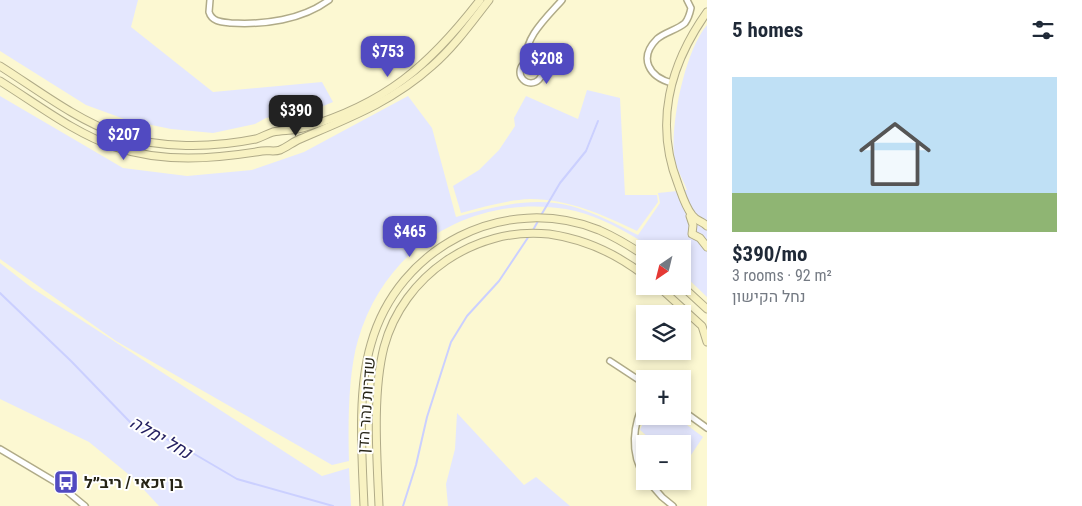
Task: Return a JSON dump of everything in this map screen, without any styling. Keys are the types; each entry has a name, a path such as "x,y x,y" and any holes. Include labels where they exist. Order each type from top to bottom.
{"main road":[{"path":"0,66 90,122 118,134 162,144 208,144 246,140 313,125 358,107 386,92 432,56 456,31 480,0"},
{"path":"0,81 84,133 125,150 162,156 193,158 277,151 298,140 372,109 399,92 442,57 489,0"},
{"path":"707,12 686,45 672,83 666,113 668,154 689,211 696,223 707,226"},
{"path":"275,133 284,135 286,141 282,149"},
{"path":"272,150 267,142 275,133"},
{"name":"שדרות נהר הדן","path":"364,506 362,443 365,369 370,345 386,306 405,278 424,260 438,247 462,234 507,220 525,218 551,219 598,230 636,250"},
{"path":"696,223 692,234 700,238 707,247"},
{"name":"שדרות נהר הדן","path":"379,506 376,441 380,369 384,347 398,312 415,288 433,271 445,260 466,248 508,236 547,234 592,244 636,270"},
{"path":"700,238 707,234"},
{"path":"691,294 707,309"},
{"path":"668,295 702,326 706,339"},
{"path":"706,339 707,327"}],"street":[{"path":"210,0 208,12 214,20 244,24 274,22 295,16 330,0"},
{"path":"527,62 537,63 540,67 541,77 533,83 526,82 520,77 520,68 527,62 527,47 535,33 562,0"},
{"path":"672,83 661,80 651,73 648,65 649,56 652,47 658,39 686,21 691,8 687,0"},
{"path":"610,360 636,378"},
{"path":"691,416 707,428"},
{"path":"636,425 634,435 636,448"},
{"path":"0,450 57,483 85,506"},
{"path":"656,490 673,506"}],"shaded area":[{"path":"0,0 138,0 131,27 213,92 322,82 333,102 299,116 280,115 266,118 255,124 213,133 171,129 127,120 86,105 0,51"},
{"path":"707,25 707,297 691,282 691,240 639,240 602,220 566,209 531,207 497,210 466,219 436,234 411,254 389,278 371,307 358,340 352,368 349,461 332,465 116,341 0,259 0,96 123,168 187,176 252,170 304,152 408,96 432,128 456,217 527,202 557,203 588,212 638,235 660,203 658,193 687,190 674,158 675,124 681,87 692,51"},
{"path":"587,90 620,98 625,195 657,195 658,202 637,231 585,209 544,200 513,201 461,213 453,186 479,170 499,150 515,126 514,118 526,96 578,119"},
{"path":"0,263 32,288 322,476 349,468 351,506 159,506 133,478 89,442 0,399"},
{"path":"457,413 524,485 536,477 570,506 448,506 446,484 455,449"},
{"path":"642,425 687,425 703,437 691,455 691,435 646,435 640,430"}],"waterway":[{"path":"540,217 560,183 586,151 598,121"},
{"path":"532,232 538,221"},
{"path":"403,506 416,465 427,417 451,342 467,316 499,281 529,236"},
{"name":"נחל ימלה","path":"0,293 71,361 130,422 179,445 237,479 333,506"}],"place":[{"name":"בן זכאי / ריב״ל","path":"66,482"}]}
